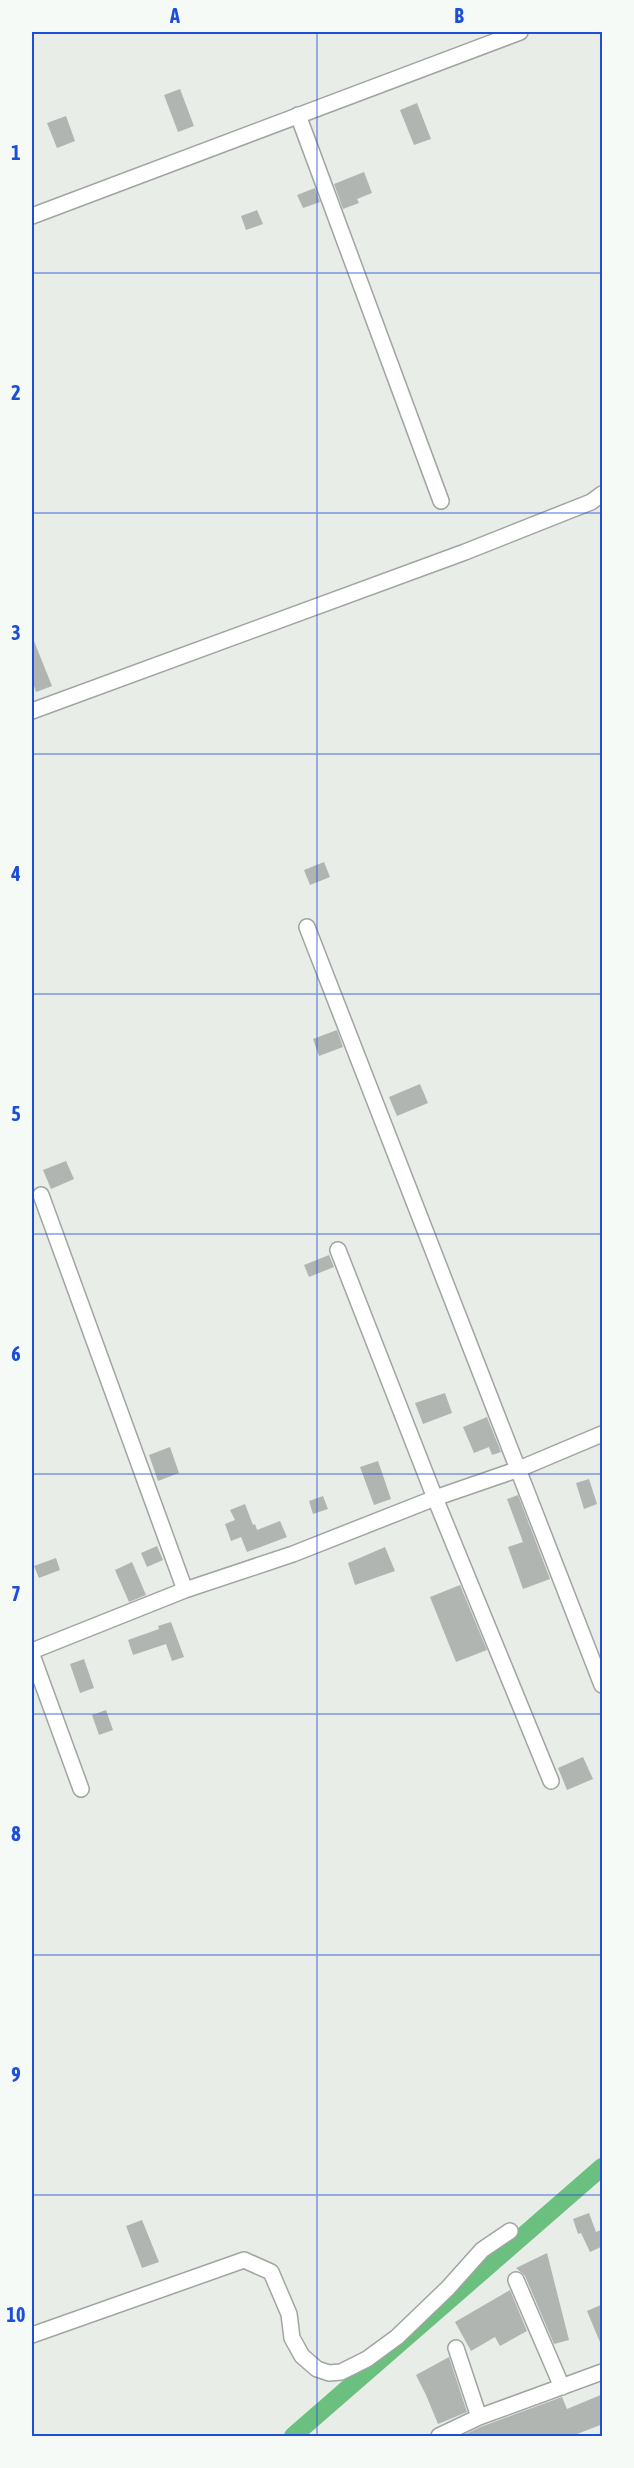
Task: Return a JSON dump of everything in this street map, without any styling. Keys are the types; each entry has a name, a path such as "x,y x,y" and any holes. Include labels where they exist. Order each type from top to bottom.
{"street":[{"path":"32,216 520,32"},
{"path":"298,116 441,501"},
{"path":"32,711 465,552 591,502 603,494"},
{"path":"307,927 603,1685"},
{"path":"41,1195 185,1590"},
{"path":"338,1250 435,1498 551,1781"},
{"path":"81,1789 32,1653 185,1590 293,1554 435,1498 519,1469 603,1434"},
{"path":"32,2335 244,2260 271,2272 289,2314 292,2338 302,2356 317,2369 329,2373 340,2372 367,2360 397,2337 441,2295 482,2250 510,2231"},
{"path":"516,2280 562,2387"},
{"path":"456,2348 479,2417"},
{"path":"439,2436 479,2417 603,2372"}],"building":[{"path":"180,89 194,126 178,132 164,95"},
{"path":"417,103 431,139 414,145 400,110"},
{"path":"66,116 75,141 57,148 47,123"},
{"path":"364,172 372,193 357,199 359,203 343,209 334,184"},
{"path":"315,188 320,202 303,208 297,195"},
{"path":"257,210 263,224 246,230 241,216"},
{"path":"32,636 52,686 36,692 32,680"},
{"path":"324,862 330,877 310,885 304,870"},
{"path":"337,1030 343,1047 319,1056 313,1039"},
{"path":"420,1084 428,1103 397,1116 389,1097"},
{"path":"66,1161 74,1179 51,1189 43,1170"},
{"path":"329,1255 334,1267 309,1277 304,1265"},
{"path":"445,1393 452,1413 423,1424 415,1403"},
{"path":"487,1417 501,1452 492,1455 489,1447 474,1453 463,1427"},
{"path":"170,1447 179,1473 158,1481 149,1455"},
{"path":"378,1461 391,1499 374,1505 360,1467"},
{"path":"589,1479 597,1504 584,1509 576,1483"},
{"path":"518,1495 550,1579 523,1589 508,1547 523,1542 507,1499"},
{"path":"323,1496 328,1509 313,1514 309,1501"},
{"path":"245,1504 257,1530 280,1521 287,1537 247,1552 241,1537 231,1541 225,1524 235,1520 230,1510"},
{"path":"157,1546 163,1560 147,1567 141,1553"},
{"path":"385,1547 395,1571 355,1585 348,1563"},
{"path":"56,1558 60,1570 39,1578 34,1566"},
{"path":"132,1562 146,1595 129,1602 115,1570"},
{"path":"460,1585 487,1650 456,1662 430,1597"},
{"path":"171,1622 184,1657 172,1661 166,1644 133,1655 128,1640 159,1629 158,1626"},
{"path":"84,1659 94,1688 80,1693 70,1664"},
{"path":"106,1710 113,1730 99,1735 92,1715"},
{"path":"583,1757 593,1779 567,1790 558,1768"},
{"path":"589,2213 596,2232 603,2229 603,2246 590,2252 581,2233 578,2234 573,2219"},
{"path":"142,2220 159,2262 142,2268 126,2226"},
{"path":"547,2253 569,2340 554,2344 525,2276 516,2268"},
{"path":"510,2290 527,2331 500,2346 495,2337 471,2351 455,2322"},
{"path":"603,2304 603,2346 602,2347 587,2311"},
{"path":"449,2357 467,2412 438,2424 416,2375"},
{"path":"603,2394 603,2424 572,2436 461,2436 562,2397 567,2409"}],"waterway":[{"path":"293,2436 602,2167"}]}
